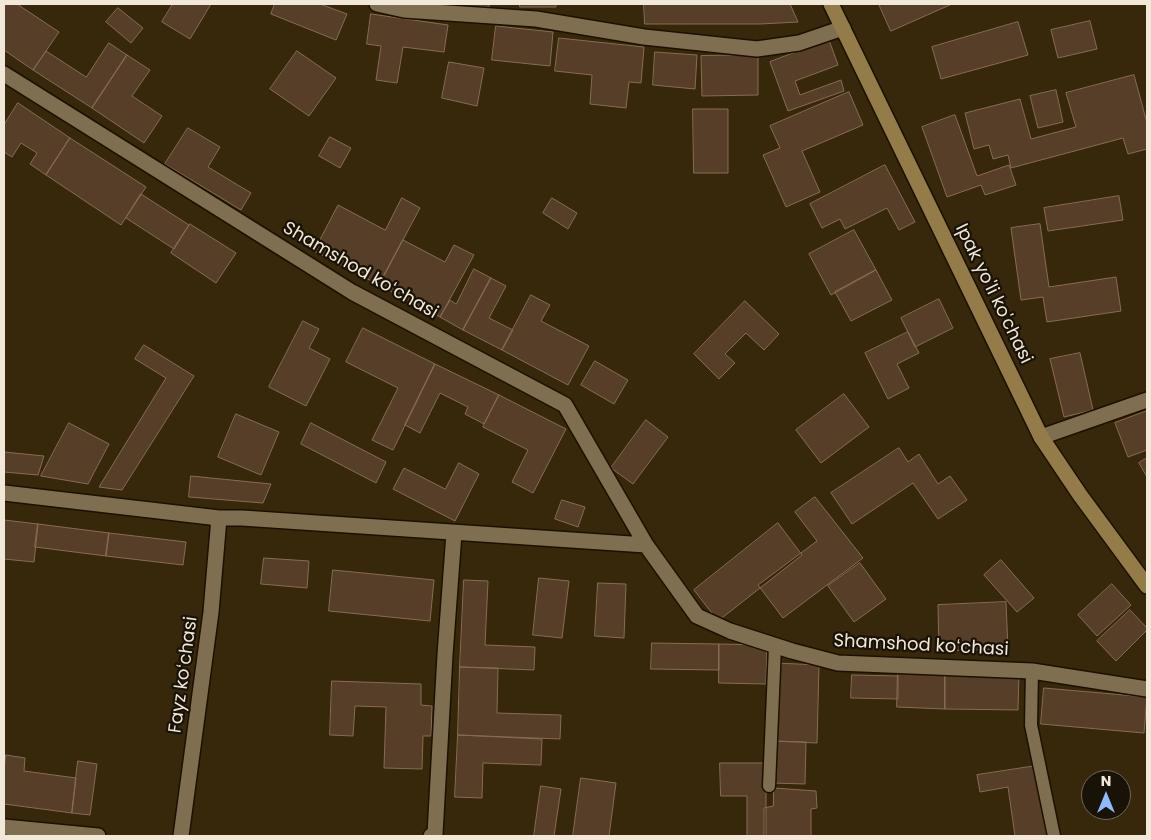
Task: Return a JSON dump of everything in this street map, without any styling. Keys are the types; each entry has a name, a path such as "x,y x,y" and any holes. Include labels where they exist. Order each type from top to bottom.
{"main road":[{"name":"Ipak yo'li ko'chasi","path":"831,4 1041,436 1080,495 1147,586"}],"street":[{"path":"377,4 404,10 536,19 644,37 757,49 799,43 843,28"},
{"name":"Shamshod koʻchasi","path":"4,74 352,292 565,405 646,545 697,616 730,632 838,664 1032,671 1147,689"},
{"path":"1041,436 1147,400"},
{"path":"4,493 220,518 646,545"},
{"name":"Fayz koʻchasi","path":"181,836 211,612 220,518"},
{"path":"431,836 435,834 454,533"},
{"path":"4,827 98,836"}],"lane":[{"path":"769,786 775,646"},
{"path":"1032,671 1031,725 1054,836"}],"building":[{"path":"4,4 17,4 59,32 33,70 4,50"},
{"path":"173,4 211,4 190,39 162,22"},
{"path":"275,4 320,4 347,14 336,40 271,14"},
{"path":"425,4 489,4 489,7 425,6"},
{"path":"520,4 556,4 556,7 520,7"},
{"path":"644,4 790,4 798,22 760,24 645,24"},
{"path":"879,4 952,4 891,31"},
{"path":"118,8 143,28 131,43 106,22"},
{"path":"371,14 448,25 444,52 403,47 397,83 376,80 381,46 367,44"},
{"path":"1090,21 1097,49 1058,58 1051,30"},
{"path":"1018,22 1028,55 941,79 932,47"},
{"path":"496,26 553,32 550,66 492,60"},
{"path":"559,38 644,47 641,83 629,82 626,108 590,104 592,75 555,71"},
{"path":"829,40 838,65 795,81 800,95 841,80 844,91 788,111 770,62"},
{"path":"109,43 127,55 92,108 33,70 46,51 86,77"},
{"path":"297,51 336,78 309,116 270,89"},
{"path":"655,52 697,55 695,89 653,85"},
{"path":"127,55 150,70 132,96 162,116 144,143 92,108"},
{"path":"758,55 758,95 702,96 701,56"},
{"path":"449,62 484,68 477,106 442,98"},
{"path":"1134,75 1147,123 1147,149 1128,154 1123,138 1011,168 1008,155 993,159 989,145 974,149 965,113 1020,99 1031,139 1076,127 1066,93"},
{"path":"1056,90 1063,122 1038,128 1030,96"},
{"path":"849,92 863,125 802,151 820,192 786,207 763,155 780,148 770,126"},
{"path":"18,103 70,138 46,175 30,164 37,153 21,143 12,157 4,152 4,125"},
{"path":"693,109 728,109 728,173 694,173"},
{"path":"955,115 977,176 1009,165 1016,185 985,195 981,185 947,197 922,127"},
{"path":"188,128 220,147 208,167 251,193 241,210 165,164"},
{"path":"330,137 351,148 340,168 319,156"},
{"path":"70,138 146,187 121,225 46,175"},
{"path":"885,165 915,222 899,230 887,208 845,229 840,219 822,228 810,204"},
{"path":"141,194 189,225 174,249 126,218"},
{"path":"1119,196 1123,220 1048,231 1044,208"},
{"path":"402,198 420,208 379,285 314,251 338,205 385,230"},
{"path":"552,198 577,213 568,229 543,213"},
{"path":"190,224 236,253 216,283 171,253"},
{"path":"1040,224 1049,287 1116,277 1121,311 1047,322 1043,297 1021,300 1011,228"},
{"path":"854,230 876,270 831,295 809,254"},
{"path":"403,240 445,262 454,245 474,255 440,317 379,285"},
{"path":"474,269 491,278 463,330 440,317 450,300 456,304"},
{"path":"876,270 892,300 851,321 835,292"},
{"path":"491,278 506,286 489,318 513,330 502,350 463,330"},
{"path":"531,295 550,305 541,321 589,346 568,385 502,350"},
{"path":"939,299 953,328 915,347 901,318"},
{"path":"745,301 779,334 764,350 746,333 725,354 735,363 719,379 694,354"},
{"path":"303,321 319,329 309,348 330,359 306,406 269,387"},
{"path":"363,328 435,364 393,450 372,440 398,388 346,362"},
{"path":"908,332 919,353 897,364 909,388 888,399 865,353"},
{"path":"144,345 194,376 122,490 99,487 166,378 135,359"},
{"path":"1080,353 1093,410 1064,417 1050,359"},
{"path":"595,361 628,380 614,404 581,385"},
{"path":"435,364 499,395 484,424 465,414 468,407 440,393 420,433 405,425"},
{"path":"844,394 869,427 821,463 796,430"},
{"path":"499,395 566,429 533,493 512,482 528,450 483,427"},
{"path":"1147,411 1147,450 1128,457 1115,423"},
{"path":"236,414 279,432 261,475 218,457"},
{"path":"646,420 668,437 633,484 611,468"},
{"path":"69,423 109,444 88,484 41,476"},
{"path":"311,423 386,462 376,483 301,444"},
{"path":"899,448 908,462 919,454 938,484 950,476 967,500 938,519 913,483 852,524 831,493"},
{"path":"4,452 44,456 38,475 4,472"},
{"path":"1147,458 1147,477 1139,463"},
{"path":"459,463 479,474 455,521 393,489 404,468 445,489"},
{"path":"191,476 271,484 263,503 189,497"},
{"path":"815,497 863,558 783,618 758,585 817,541 795,512"},
{"path":"562,500 585,507 578,527 555,519"},
{"path":"4,520 38,524 34,562 4,559"},
{"path":"778,523 802,555 718,621 694,590"},
{"path":"38,524 109,533 106,556 35,547"},
{"path":"109,533 186,542 183,565 106,556"},
{"path":"264,558 309,561 307,588 261,584"},
{"path":"1001,560 1034,598 1017,612 984,575"},
{"path":"860,563 886,599 854,622 828,586"},
{"path":"333,570 434,580 430,621 329,611"},
{"path":"539,578 569,581 562,638 533,635"},
{"path":"464,580 488,581 485,645 535,647 534,670 460,667"},
{"path":"598,583 626,584 624,638 595,636"},
{"path":"1112,584 1131,605 1097,636 1078,615"},
{"path":"1006,602 1008,649 939,651 938,605"},
{"path":"1130,610 1147,630 1116,661 1097,641"},
{"path":"652,643 719,644 719,670 651,669"},
{"path":"719,644 767,645 766,684 719,683"},
{"path":"776,663 819,665 817,743 773,741"},
{"path":"460,667 498,668 497,713 561,715 560,739 458,735"},
{"path":"898,669 945,671 945,709 897,707"},
{"path":"945,671 1019,672 1018,710 945,709"},
{"path":"852,675 898,676 898,699 851,698"},
{"path":"332,681 421,684 421,705 432,706 431,736 423,736 422,769 384,768 386,707 355,706 353,736 330,735"},
{"path":"1044,688 1147,697 1144,733 1041,724"},
{"path":"458,735 542,739 541,765 483,763 482,798 455,797"},
{"path":"773,741 806,742 805,784 772,783"},
{"path":"6,755 25,758 24,771 76,778 72,813 4,804"},
{"path":"78,761 97,764 90,815 72,813"},
{"path":"720,763 766,763 766,836 747,836 747,796 721,796"},
{"path":"1036,766 1047,836 1015,836 1008,787 980,792 977,775"},
{"path":"581,778 616,783 609,836 573,836"},
{"path":"541,786 561,789 554,836 534,836"},
{"path":"774,788 816,791 817,808 811,809 811,836 764,836 764,808 773,806"}]}
